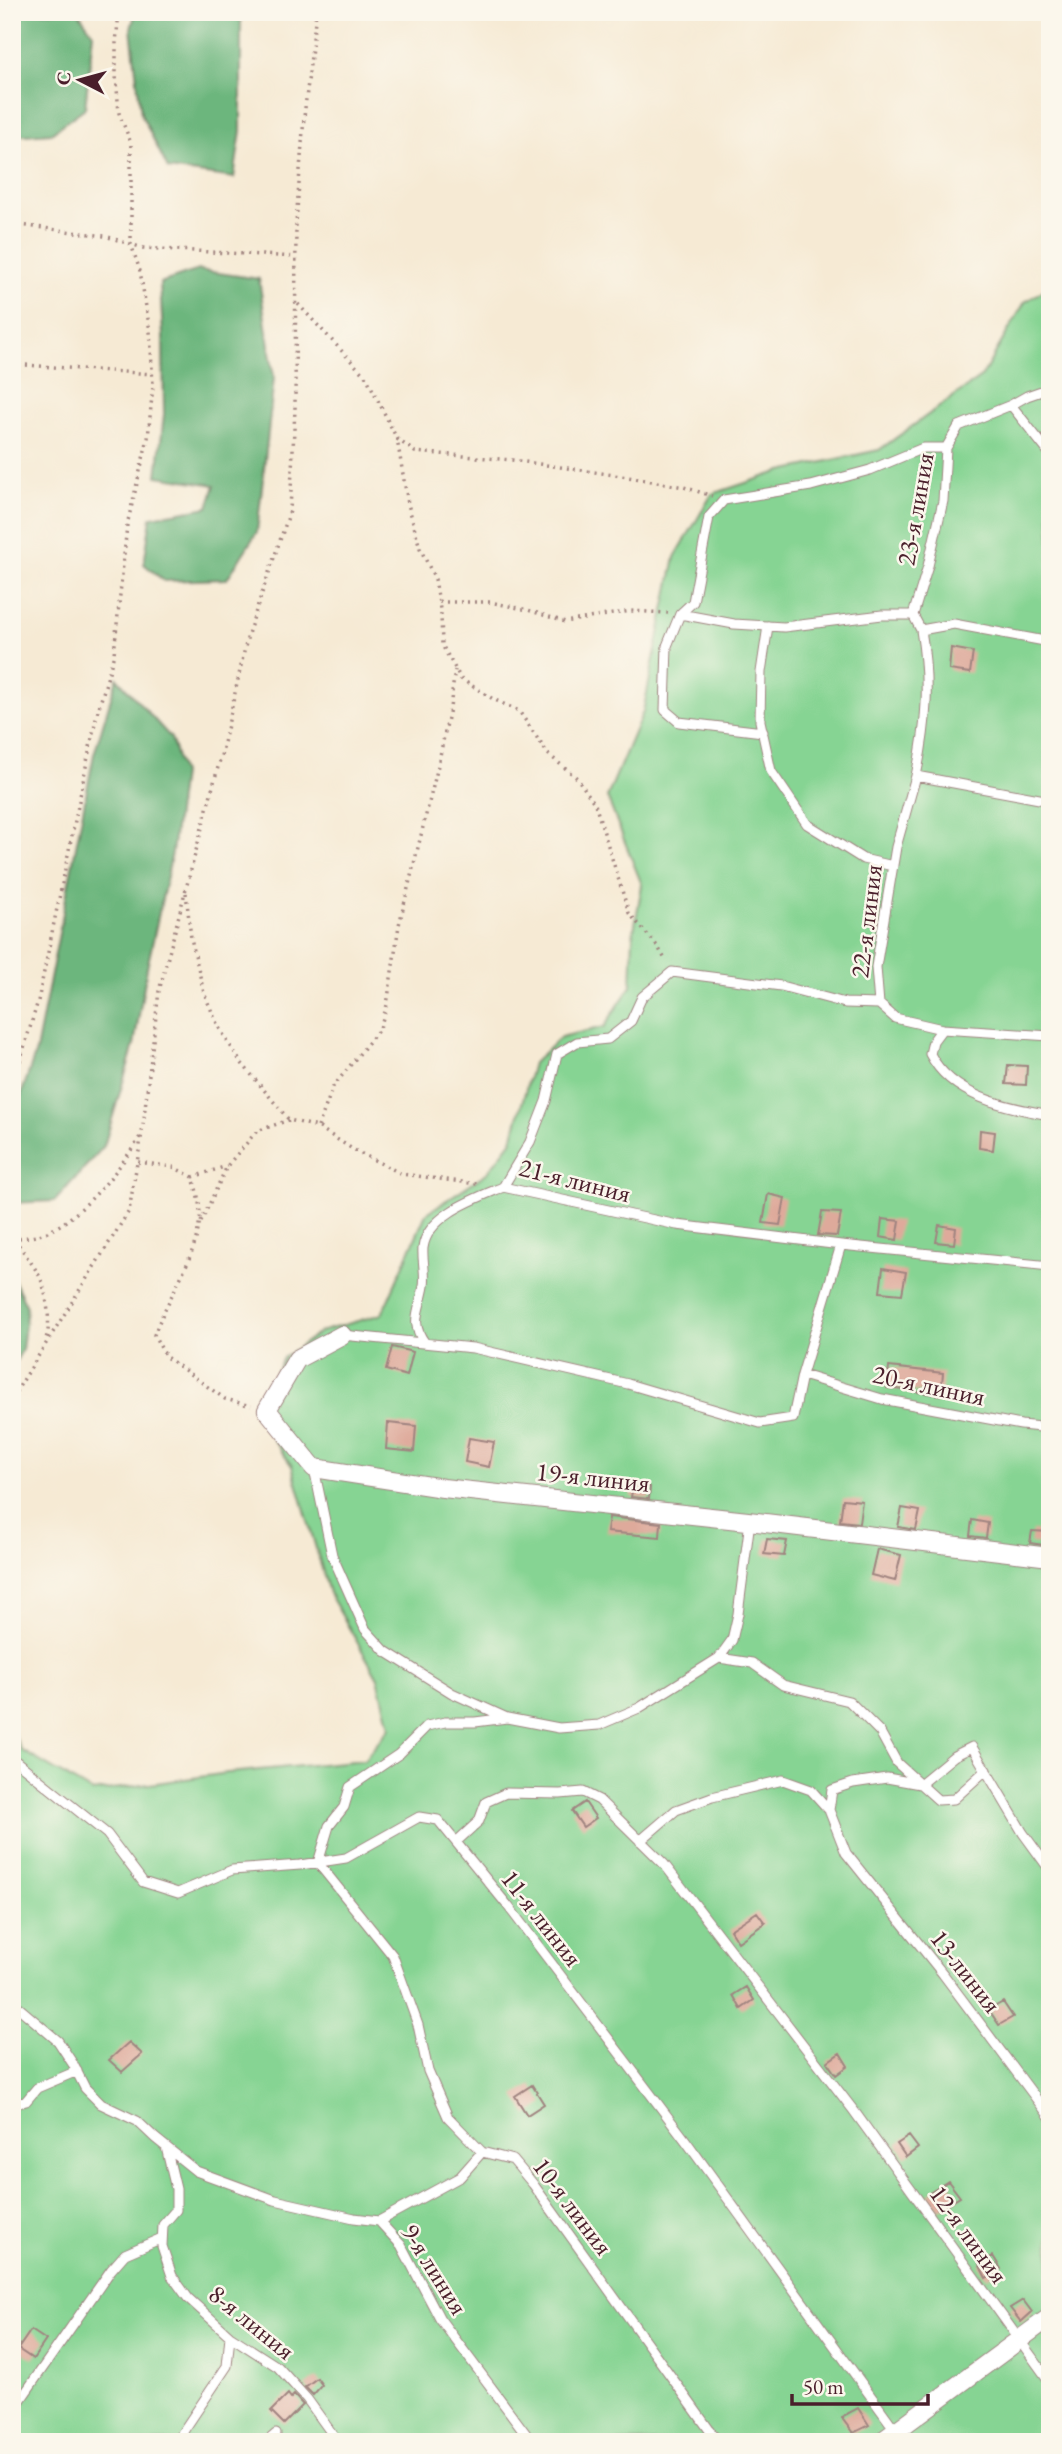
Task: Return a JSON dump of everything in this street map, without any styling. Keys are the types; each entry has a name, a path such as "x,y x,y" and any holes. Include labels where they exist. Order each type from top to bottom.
{"street":[{"path":"314,1468 267,1410 297,1359 342,1335"},
{"name":"19-я линия","path":"314,1468 443,1488 1050,1557"},
{"path":"894,2438 1050,2317"}],"lane":[{"name":"23-я линия","path":"913,615 943,501 946,448 959,426 1050,388"},
{"path":"1011,405 1050,454"},
{"path":"762,732 679,722 665,710 667,646 680,614 693,602 709,517 724,500 811,486 870,470 923,448 946,448"},
{"path":"680,614 734,624 785,627 882,615 913,615 921,630 928,668 927,714 916,776 1050,801"},
{"path":"921,630 954,624 1050,642"},
{"path":"768,626 761,672 760,721 771,771 807,824 863,859 893,866"},
{"name":"22-я линия","path":"916,776 893,866 876,967 879,1004 895,1018 942,1029 1050,1037"},
{"path":"672,972 781,986 845,1003 879,1004"},
{"name":"21-я линия","path":"672,972 642,997 631,1021 608,1039 577,1042 557,1054 546,1101 530,1142 503,1187 677,1225 1050,1266"},
{"path":"942,1029 933,1041 930,1054 936,1067 953,1083 981,1097 1014,1108 1050,1115"},
{"path":"425,1343 416,1331 417,1313 424,1287 423,1247 431,1230 456,1207 503,1187"},
{"path":"342,1335 473,1348 628,1384 760,1423 793,1418 802,1375 841,1245"},
{"name":"20-я линия","path":"802,1375 882,1399 1050,1428"},
{"path":"314,1468 332,1555 365,1629 385,1651 453,1693 507,1718 559,1728 599,1725 639,1708 719,1657 732,1640 738,1614 750,1521"},
{"path":"719,1657 752,1662 783,1685 849,1701 880,1732 897,1763 938,1800 954,1799 986,1770"},
{"path":"318,1863 329,1826 344,1807 350,1787 399,1754 427,1726 444,1722 507,1718"},
{"path":"829,1810 832,1790 853,1783 887,1778 920,1784 954,1756 972,1747 1023,1833 1050,1870"},
{"name":"11-я линия","path":"12,1758 107,1834 143,1882 178,1893 232,1870 346,1858 419,1817 438,1820 508,1906 686,2141 894,2438"},
{"path":"640,1841 676,1810 723,1794 783,1780 811,1790 829,1810"},
{"name":"12-я линия","path":"456,1842 479,1821 486,1802 506,1793 583,1792 599,1800 664,1864 854,2111 1050,2382"},
{"name":"13-линия","path":"829,1810 846,1853 943,1974 1050,2117"},
{"name":"10-я линия","path":"318,1863 393,1955 418,2025 428,2071 448,2118 482,2152 513,2160 718,2442"},
{"path":"12,2002 58,2041 85,2088 101,2104 137,2121 196,2171 275,2200 379,2221"},
{"path":"12,2105 26,2101 37,2088 77,2071"},
{"path":"12,2412 111,2270 125,2254 162,2238 163,2225 176,2210 176,2189 166,2147"},
{"name":"9-я линия","path":"482,2152 460,2177 379,2221 401,2245 440,2319 531,2442"},
{"name":"8-я линия","path":"162,2238 172,2276 188,2298 230,2336 278,2367 307,2399 338,2442"},
{"path":"176,2442 227,2366 230,2336"},
{"path":"262,2442 276,2434"}],"path":[{"path":"12,1088 38,1001 96,718 114,654 127,525 148,438 152,374 148,319 140,271 131,244 131,143 119,113 116,43 119,12"},
{"path":"12,1398 129,1211 142,1133 159,991 222,752 248,634 290,511 297,304 296,223 316,12"},
{"path":"12,224 105,236 143,248 296,257"},
{"path":"297,304 367,378 397,439 408,504 420,548 435,579 442,645 461,679 493,699 519,710 548,754 577,778 595,804 629,913 657,947 672,972"},
{"path":"12,364 152,374"},
{"path":"397,439 415,452 512,460 635,478 684,487 724,500"},
{"path":"439,602 490,602 565,622 631,611 680,614"},
{"path":"318,1127 333,1087 380,1028 387,1005 399,925 440,758 455,668"},
{"path":"186,891 191,938 208,1004 240,1061 289,1120"},
{"path":"267,1410 225,1399 166,1357 153,1335 190,1255 199,1224 228,1166 257,1131 289,1120 318,1127 354,1150 402,1174 503,1187"},
{"path":"13,1238 40,1236 78,1213 129,1155 142,1133"},
{"path":"138,1161 173,1167 193,1177 228,1166"},
{"path":"193,1177 200,1202 199,1224"},
{"path":"13,1238 41,1279 48,1311 48,1334 39,1353"}],"green space":[{"path":"12,12 78,12 93,33 85,108 51,133 12,136"},
{"path":"136,12 241,12 241,131 234,178 168,169 141,114 131,28"},
{"path":"198,270 259,279 274,378 257,532 227,579 164,581 144,564 151,517 208,507 215,485 157,476 164,414 160,283"},
{"path":"1050,286 1050,2442 12,2442 12,1731 21,1750 92,1792 228,1773 364,1760 390,1727 378,1678 329,1593 292,1466 256,1415 283,1358 320,1332 382,1314 426,1214 488,1172 512,1140 533,1063 561,1037 604,1027 631,986 633,936 642,885 607,797 643,712 675,557 712,494 782,471 879,450 982,376 1025,302"},
{"path":"117,678 171,738 182,774 172,853 147,968 134,1045 104,1146 55,1201 12,1203 12,1122 36,1051 94,754"},
{"path":"12,1276 27,1307 22,1350 12,1368"}],"building":[{"path":"951,648 973,652 970,673 949,670"},
{"path":"1008,1065 1027,1066 1026,1085 1006,1084"},
{"path":"980,1130 995,1132 993,1150 979,1148"},
{"path":"768,1194 785,1198 780,1225 763,1223"},
{"path":"822,1212 841,1213 837,1236 818,1235"},
{"path":"882,1219 900,1221 897,1240 880,1237"},
{"path":"939,1225 956,1228 954,1244 936,1242"},
{"path":"883,1268 906,1272 902,1294 880,1292"},
{"path":"392,1347 413,1352 407,1376 386,1370"},
{"path":"889,1367 943,1373 941,1395 887,1388"},
{"path":"388,1423 416,1426 414,1452 386,1449"},
{"path":"469,1438 494,1442 489,1467 465,1462"},
{"path":"633,1485 650,1487 649,1499 631,1497"},
{"path":"843,1499 862,1501 859,1523 840,1521"},
{"path":"902,1508 920,1511 916,1530 898,1527"},
{"path":"609,1517 661,1523 660,1537 607,1532"},
{"path":"972,1520 988,1523 986,1538 970,1536"},
{"path":"1032,1531 1050,1532 1050,1546 1030,1543"},
{"path":"767,1539 787,1541 784,1556 764,1554"},
{"path":"877,1549 901,1555 895,1581 871,1575"},
{"path":"585,1802 596,1818 583,1827 572,1811"},
{"path":"757,1912 765,1923 738,1942 730,1930"},
{"path":"746,1987 754,2000 741,2009 733,1995"},
{"path":"1003,2002 1013,2017 999,2025 989,2010"},
{"path":"129,2042 142,2054 122,2072 109,2060"},
{"path":"840,2053 848,2066 836,2075 827,2062"},
{"path":"532,2085 544,2104 527,2115 515,2096"},
{"path":"909,2136 918,2148 906,2157 897,2144"},
{"path":"948,2181 960,2197 939,2210 928,2194"},
{"path":"993,2256 1001,2269 986,2278 979,2264"},
{"path":"1023,2300 1032,2312 1021,2322 1010,2308"},
{"path":"31,2330 46,2340 33,2359 18,2349"},
{"path":"317,2378 322,2385 313,2395 305,2387"},
{"path":"288,2394 291,2398 294,2395 303,2405 284,2424 271,2411"},
{"path":"858,2408 869,2425 853,2433 841,2417"}]}
